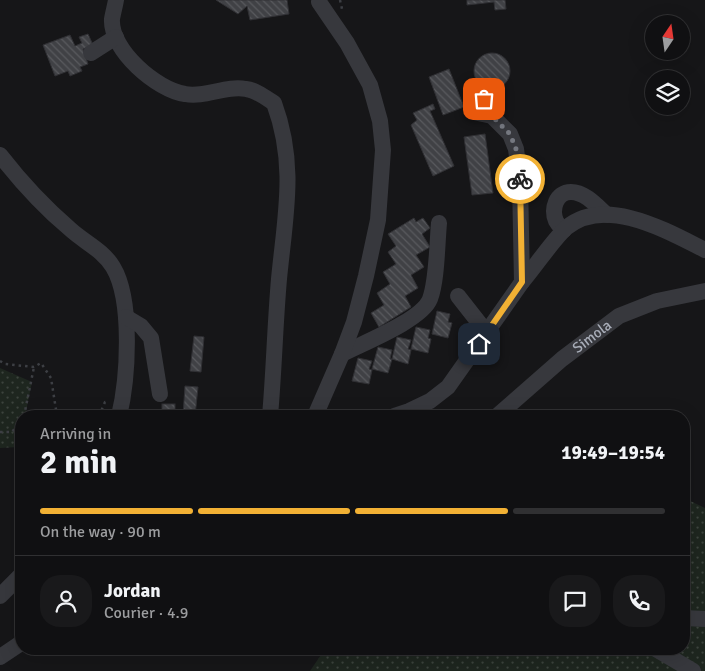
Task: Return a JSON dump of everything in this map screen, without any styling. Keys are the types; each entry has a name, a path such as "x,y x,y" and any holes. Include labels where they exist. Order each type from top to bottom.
{"street":[{"path":"116,0 112,20 116,37 122,49 150,78 172,91 187,95 246,88 274,103 282,124 288,168 288,210 279,279 270,410"},
{"path":"318,410 354,322 378,220 383,150 380,122 370,85 348,43 320,2"},
{"path":"91,53 116,37"},
{"path":"492,116 510,134 516,149 520,181 522,282"},
{"path":"0,155 44,206 72,232 89,242 112,266 120,282 126,317 127,346 120,410"},
{"path":"564,230 557,223 554,213 554,204 561,195 570,192 583,196 607,215"},
{"path":"411,410 430,401 448,387 488,333 522,282 564,230 576,220 589,216 607,215 634,218 705,250"},
{"path":"342,354 422,311 429,300 433,283 439,223"},
{"name":"Simola","path":"503,410 562,359 619,316 657,301 705,291"},
{"path":"458,296 488,333"},
{"path":"126,317 141,326 150,338 160,394"},
{"path":"0,596 15,580"},
{"path":"690,618 705,619"},
{"path":"0,657 15,647"},
{"path":"666,655 693,671"}],"path":[{"path":"0,361 5,364 34,367 41,363 51,378 56,410"},
{"path":"27,410 34,367"},
{"path":"0,432 12,432 15,428"}],"shaded area":[{"path":"0,368 32,382 26,410 15,410 15,447 0,448"},
{"path":"690,501 705,508 705,671 310,671 321,655 690,655"}],"building":[{"path":"216,0 287,0 289,14 250,20 247,6 238,14"},
{"path":"467,0 505,0 506,9 495,10 494,2 467,5"},
{"path":"88,34 93,45 83,49 88,64 80,67 82,71 70,76 68,71 55,76 43,45 70,35 75,46 82,43 79,37"},
{"path":"492,53 499,54 505,58 509,64 509,78 505,84 499,88 492,89 485,88 479,84 475,78 474,71 475,64 479,58 485,54"},
{"path":"449,69 464,107 443,115 429,77"},
{"path":"433,104 435,109 430,111 454,166 433,176 411,125 417,120 413,113"},
{"path":"485,134 493,193 472,195 464,137"},
{"path":"414,218 416,222 423,218 430,228 422,234 430,247 416,255 424,267 411,275 418,288 405,296 411,307 379,327 371,313 384,305 377,293 390,284 383,272 396,264 388,252 396,246 388,234"},
{"path":"437,311 450,314 448,322 452,323 448,338 432,334"},
{"path":"416,327 430,330 428,338 431,339 428,353 411,349"},
{"path":"194,336 204,337 201,372 190,371"},
{"path":"397,337 411,340 408,349 411,350 408,364 392,359"},
{"path":"378,347 392,350 390,359 392,359 388,373 372,369"},
{"path":"358,358 372,361 369,369 372,370 369,384 352,381"},
{"path":"185,386 198,387 196,410 183,410"},
{"path":"162,404 175,404 175,410 162,410"}],"way so far":[{"path":"484,99 493,105 494,111 492,116 510,134 516,149 520,179"}],"route":[{"path":"479,344 522,282 520,179"}]}
